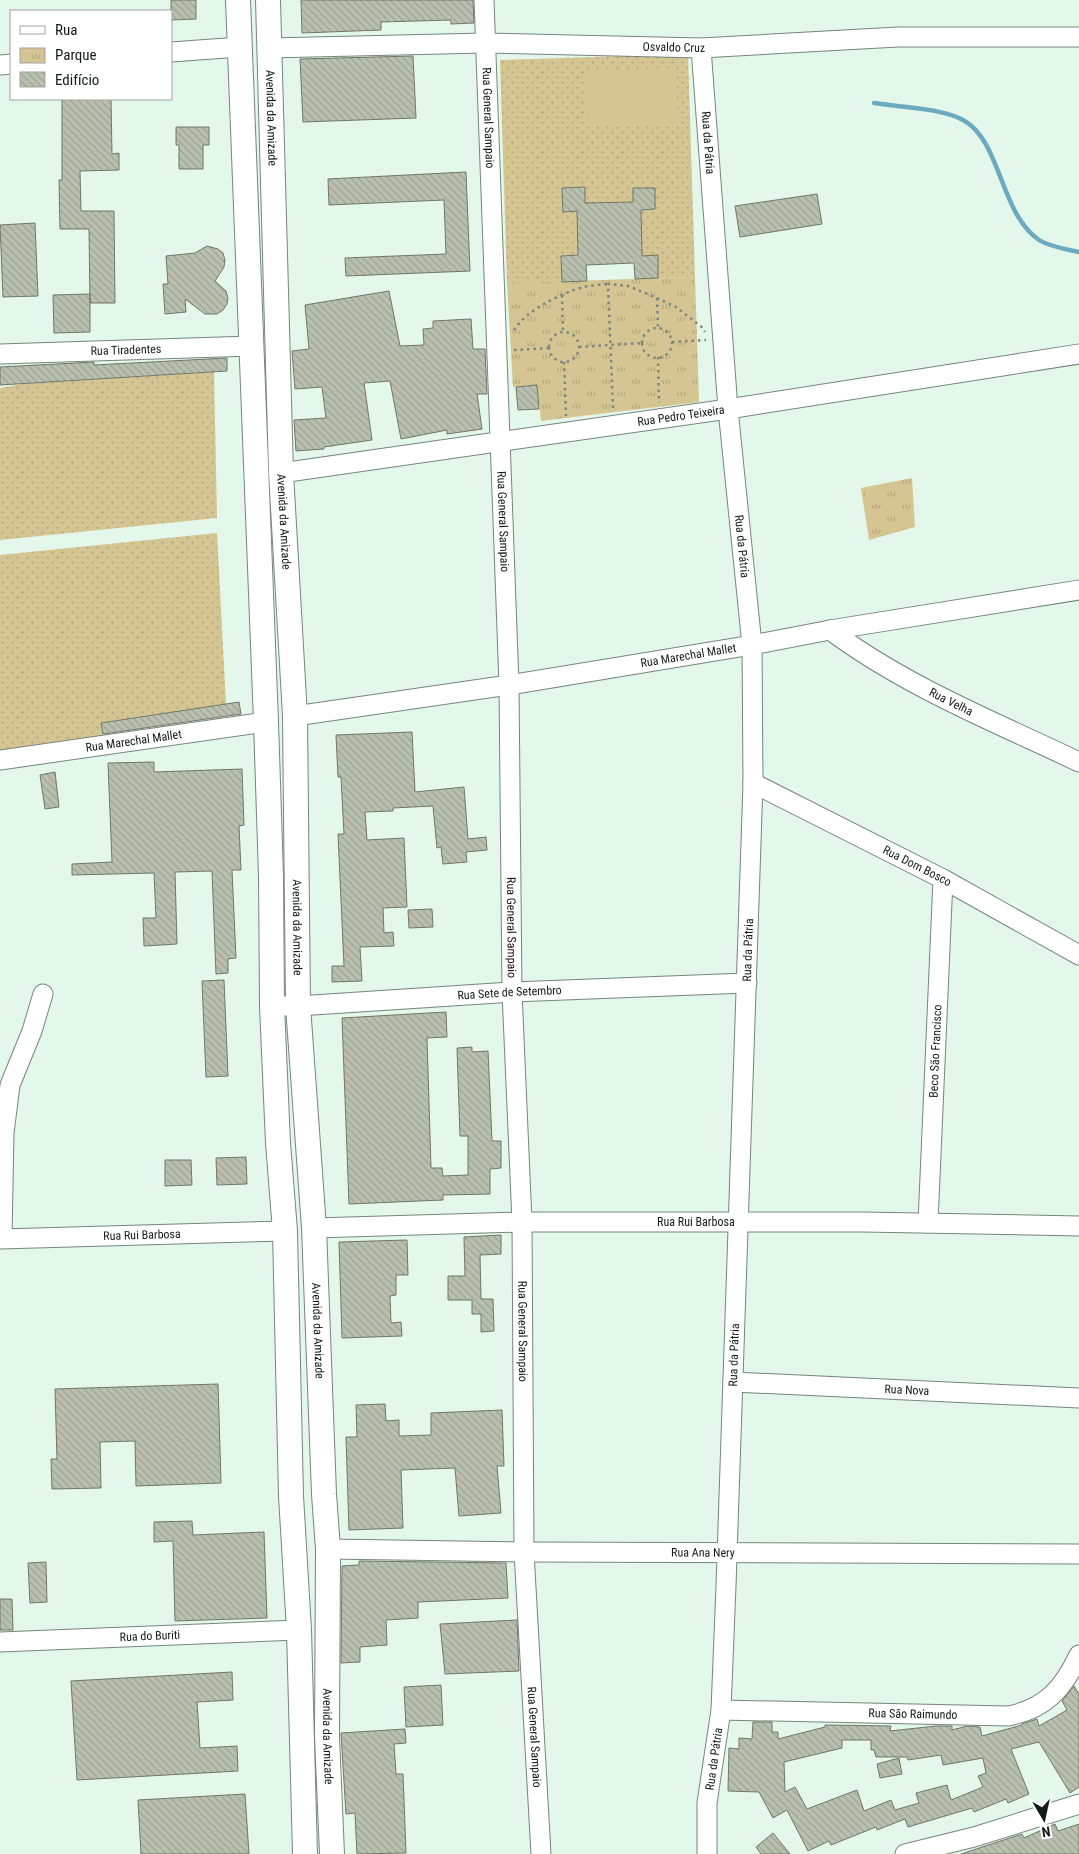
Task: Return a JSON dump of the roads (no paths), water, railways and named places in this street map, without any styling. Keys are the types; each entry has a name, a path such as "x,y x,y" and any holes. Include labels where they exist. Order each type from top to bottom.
{"main road":[{"name":"Avenida da Amizade","path":"238,0 263,630 271,876 272,1006 278,1143 285,1231 292,1496 305,1854"},
{"name":"Avenida da Amizade","path":"268,0 281,473 295,716 298,1006 314,1228 324,1494 328,1549 327,1737 332,1854"},
{"path":"248,248 274,244"},
{"path":"263,630 290,622"},
{"path":"271,876 298,875"},
{"path":"292,1496 324,1494"}],"street":[{"name":"Rua General Sampaio","path":"484,0 509,685 512,992 522,1222 524,1552 541,1854"},
{"name":"Osvaldo Cruz","path":"269,48 485,43 701,48 898,38 1079,37"},
{"path":"172,52 240,47"},
{"name":"Rua da Pátria","path":"701,48 728,408 752,645 753,783 721,1710 707,1803 707,1854"},
{"name":"Rua Tiradentes","path":"0,354 252,346"},
{"name":"Rua Pedro Teixeira","path":"281,473 728,408 1079,354"},
{"name":"Rua Marechal Mallet","path":"295,716 509,685 1079,590"},
{"name":"Rua Velha","path":"830,630 879,664 940,696 1079,762"},
{"name":"Rua Marechal Mallet","path":"0,760 266,722"},
{"name":"Rua Dom Bosco","path":"753,783 944,879 1079,955"},
{"name":"Beco São Francisco","path":"928,1223 944,879"},
{"name":"Rua Sete de Setembro","path":"272,1006 298,1006 512,992 747,983"},
{"path":"1,1238 4,1133 10,1085 32,1031 43,994"},
{"name":"Rua Rui Barbosa","path":"314,1228 522,1222 928,1223 1079,1226"},
{"name":"Rua Rui Barbosa","path":"1,1238 285,1231"},
{"name":"Rua Nova","path":"733,1382 1079,1398"},
{"name":"Rua Ana Nery","path":"328,1549 524,1552 1079,1554"},
{"name":"Rua do Buriti","path":"0,1642 298,1630"},
{"name":"Rua São Raimundo","path":"721,1710 1008,1716 1025,1713 1042,1704 1061,1684 1079,1655"},
{"path":"905,1854 974,1837 1079,1804"}],"waterway":[{"path":"874,103 932,110 963,120 976,130 985,144 1016,213 1026,228 1043,242 1079,252"}]}
